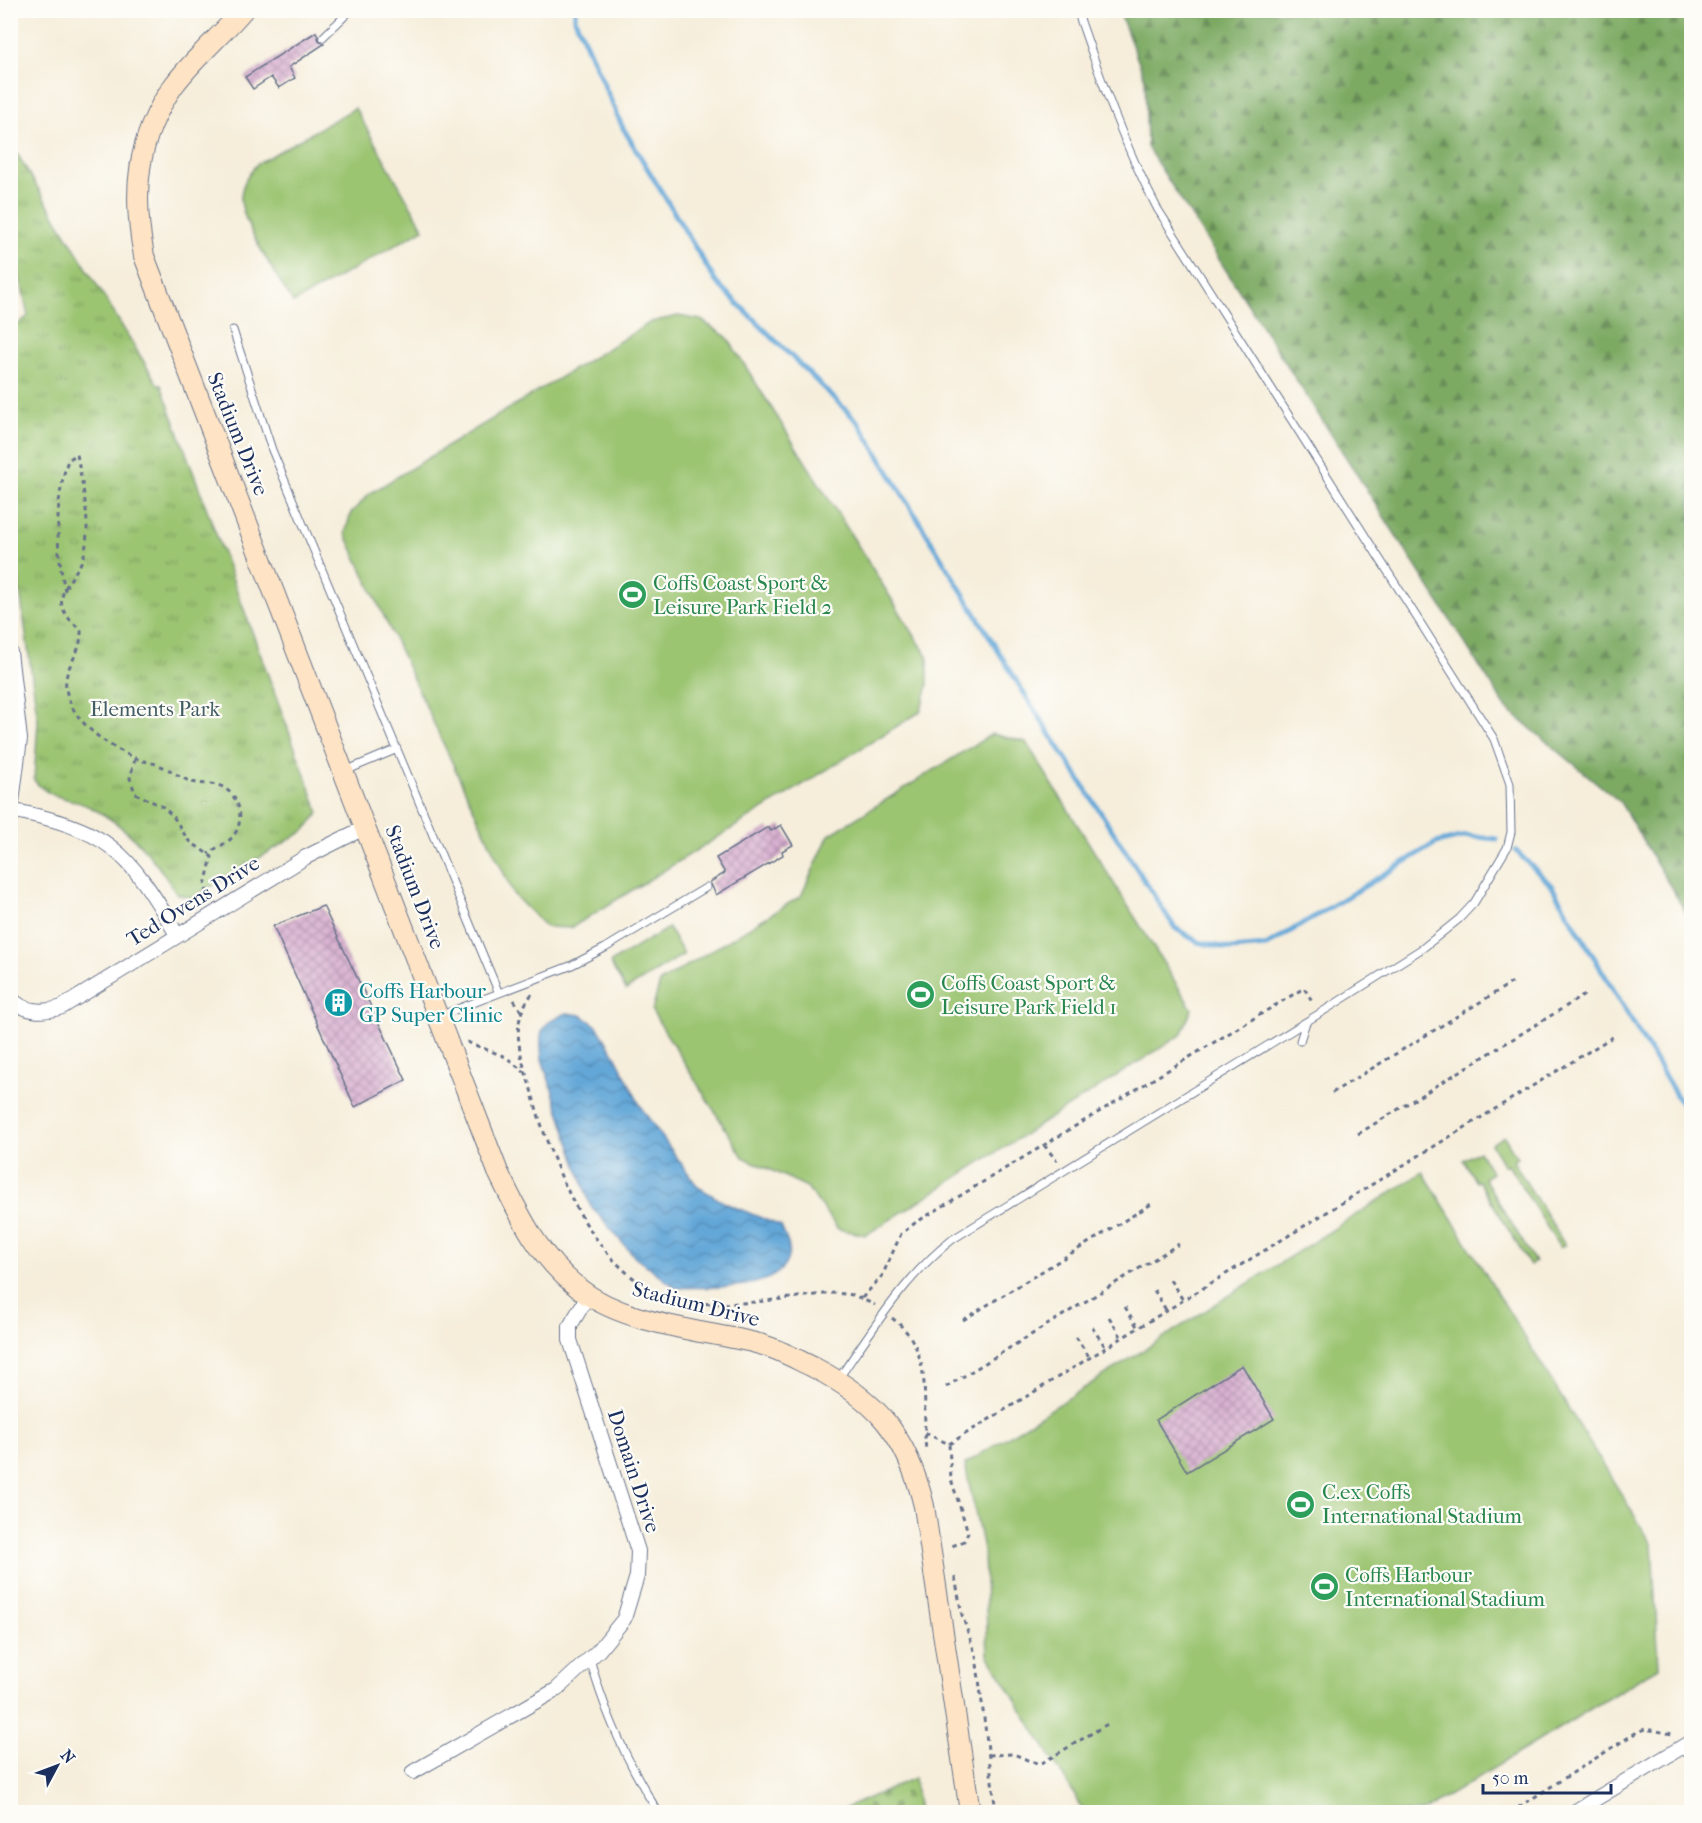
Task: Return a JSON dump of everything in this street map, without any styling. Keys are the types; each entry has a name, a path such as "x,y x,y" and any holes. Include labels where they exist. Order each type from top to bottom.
{"main road":[{"name":"Stadium Drive","path":"243,10 175,84 155,118 141,159 136,202 138,228 144,256 164,314 345,771 498,1172 526,1229 547,1258 589,1294 620,1310 665,1324 762,1345 838,1380 874,1407 905,1452 917,1478 947,1645 970,1812"}],"street":[{"path":"10,652 20,739 11,810 77,827 112,847 137,873 177,935"},
{"name":"Ted Ovens Drive","path":"10,996 20,1006 42,1011 62,1007 306,856 366,827"},
{"name":"Domain Drive","path":"413,1773 556,1689 589,1658 624,1619 637,1576 638,1551 570,1340 570,1326 589,1294"},
{"path":"1574,1812 1692,1741"}],"lane":[{"path":"323,37 351,10"},
{"path":"838,1380 907,1282 939,1250 1306,1022 1441,935 1474,903 1507,848 1512,808 1510,784 1494,739 1157,208 1130,158 1077,10"},
{"path":"233,330 272,450 395,750 498,991"},
{"path":"345,771 395,750"},
{"path":"439,1016 498,991 570,966 605,948 707,887"},
{"path":"1300,1041 1306,1022"},
{"path":"589,1658 602,1702 628,1761 658,1812"}],"path":[{"path":"65,591 60,564 58,509 65,471 69,460 77,454 85,493 86,538 81,564 65,591 62,605 70,621 81,631 81,646 65,675 71,705 92,731 135,758 162,766 193,783 216,784 231,794 238,806 240,816 237,830 226,844 208,854"},
{"path":"135,758 130,778 135,793 163,807 173,816 188,840 208,854 212,861 205,882 209,898"},
{"path":"1332,1093 1516,980"},
{"path":"540,987 524,1005 518,1021 518,1039 526,1073 556,1169 570,1197 600,1242 639,1281 664,1295 704,1303 835,1293 862,1298 874,1305"},
{"path":"862,1298 882,1276 898,1240 908,1227 1304,988 1315,1006"},
{"path":"1358,1134 1586,994"},
{"path":"949,1444 1614,1036"},
{"path":"451,1047 467,1042 476,1045 506,1057 526,1073"},
{"path":"1044,1145 1058,1163"},
{"path":"963,1320 1153,1203"},
{"path":"946,1387 1179,1244"},
{"path":"1170,1280 1183,1300"},
{"path":"1154,1290 1166,1310"},
{"path":"1125,1307 1138,1328"},
{"path":"1109,1317 1122,1338"},
{"path":"901,1325 913,1338 920,1361 926,1404 925,1433 928,1458"},
{"path":"1092,1327 1106,1348"},
{"path":"1076,1337 1090,1358"},
{"path":"925,1433 949,1444"},
{"path":"949,1444 951,1479 968,1532 964,1541 950,1547"},
{"path":"948,1537 951,1556"},
{"path":"955,1576 962,1615 976,1656 996,1812"},
{"path":"988,1755 1014,1754 1032,1762 1042,1763 1109,1723"},
{"path":"1510,1812 1637,1732 1645,1730 1667,1735 1682,1728"}],"green space":[{"path":"1119,11 1691,11 1691,921 1620,802 1507,709 1147,147 1145,79"},
{"path":"355,108 424,229 293,303 247,221 242,208 242,188 248,175 257,164"},
{"name":"Elements Park","path":"11,144 158,385 161,385 319,813 304,831 192,898 177,894 140,844 117,824 90,807 47,792 34,780 38,721 10,520 11,330 28,316 11,234"},
{"name":"Coffs Coast Sport & Leisure Park Field 2","path":"678,316 701,320 727,337 928,657 928,686 920,712 571,928 546,927 514,895 345,533 351,513 369,494 651,322"},
{"name":"Coffs Coast Sport & Leisure Park Field 1","path":"992,734 1026,742 1192,1009 1181,1035 866,1235 838,1229 807,1187 743,1157 652,1011 660,982 801,896 829,835"},
{"path":"668,928 684,954 626,990 610,963"},
{"path":"1504,1136 1517,1158 1513,1161 1565,1245 1560,1248 1508,1164 1504,1166 1491,1144"},
{"path":"1479,1151 1492,1173 1484,1178 1535,1262 1530,1265 1479,1181 1476,1182 1463,1160"},
{"name":"C.ex Coffs International Stadium","path":"1423,1172 1652,1544 1659,1667 1422,1812 1085,1812 988,1655 984,1554 965,1464"},
{"path":"914,1778 919,1812 837,1812"}],"water":[{"path":"567,1013 581,1015 597,1026 616,1057 642,1109 698,1187 725,1203 781,1226 789,1249 785,1264 776,1274 762,1281 744,1285 676,1288 633,1255 590,1205 542,1059 541,1035 543,1030 551,1021"}],"building":[{"path":"316,32 319,40 324,44 289,67 295,78 279,88 271,77 253,89 245,77"},
{"path":"781,825 793,845 782,851 783,855 716,895 710,882 725,873 716,858 768,827 771,831"},
{"name":"Coffs Harbour GP Super Clinic","path":"323,906 406,1080 355,1107 273,926"},
{"path":"1242,1365 1274,1419 1187,1472 1156,1420"}],"waterway":[{"path":"575,10 575,19 623,128 716,282 859,423 1027,698 1175,928 1198,942 1231,949 1266,946 1436,843 1466,836 1497,839"},
{"path":"1516,851 1551,885 1692,1122"}],"place":[{"name":"Coffs Coast Sport & Leisure Park Field 2","path":"632,595"},
{"name":"Coffs Coast Sport & Leisure Park Field 1","path":"920,995"},
{"name":"Coffs Harbour GP Super Clinic","path":"338,1003"},
{"name":"C.ex Coffs International Stadium","path":"1301,1504"},
{"name":"Coffs Harbour International Stadium","path":"1324,1587"}]}
